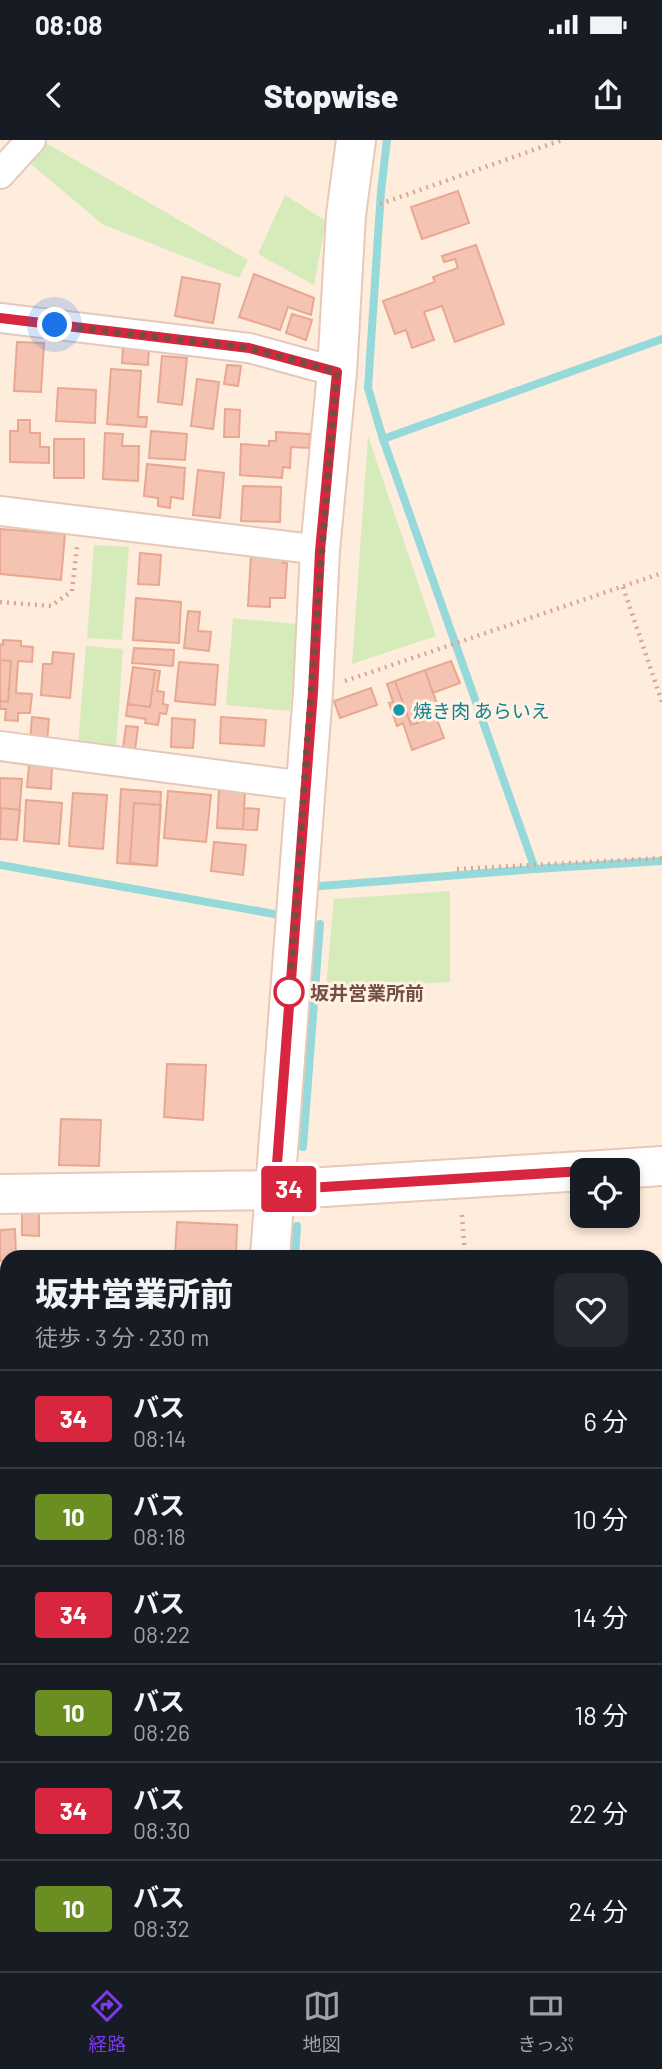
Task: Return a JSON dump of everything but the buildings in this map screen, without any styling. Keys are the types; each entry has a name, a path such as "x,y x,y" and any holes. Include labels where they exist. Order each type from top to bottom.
{"street":[{"path":"0,174 31,140"},
{"path":"270,1250 313,692 320,551 337,372 346,215 356,140"},
{"path":"0,318 249,348 337,372"},
{"path":"0,511 320,551"},
{"path":"0,746 305,786"},
{"path":"640,1167 662,1166"},
{"path":"0,1194 275,1190 570,1172"}],"path":[{"path":"346,215 562,140"},
{"path":"0,602 51,606 72,591 81,521"},
{"path":"313,692 662,573"},
{"path":"623,586 662,702"},
{"path":"457,869 662,858"},
{"path":"462,1215 465,1250"}],"green space":[{"path":"46,143 248,260 239,278 102,224 31,164"},
{"path":"285,195 326,221 314,285 258,254"},
{"path":"368,436 436,636 352,664"},
{"path":"94,545 129,547 122,640 87,638"},
{"path":"233,618 297,624 290,711 226,705"},
{"path":"86,646 123,649 116,747 78,744"},
{"path":"450,891 450,982 326,988 334,899"}],"waterway":[{"path":"321,886 535,869 383,439 368,388 387,140"},
{"path":"383,439 662,339"},
{"path":"535,869 662,861"},
{"path":"0,865 280,915"},
{"path":"303,1147 320,924"},
{"path":"295,1250 297,1226"}],"bus line":[{"name":"34","path":"0,318 249,348 337,372 320,551 313,692 275,1190 570,1172"}],"place":[{"name":"焼き肉 あらいえ","path":"399,710"},
{"name":"坂井営業所前","path":"289,992"}],"route":[{"path":"55,325 249,348 337,372 320,551 313,692 289,1001 289,992"}]}
